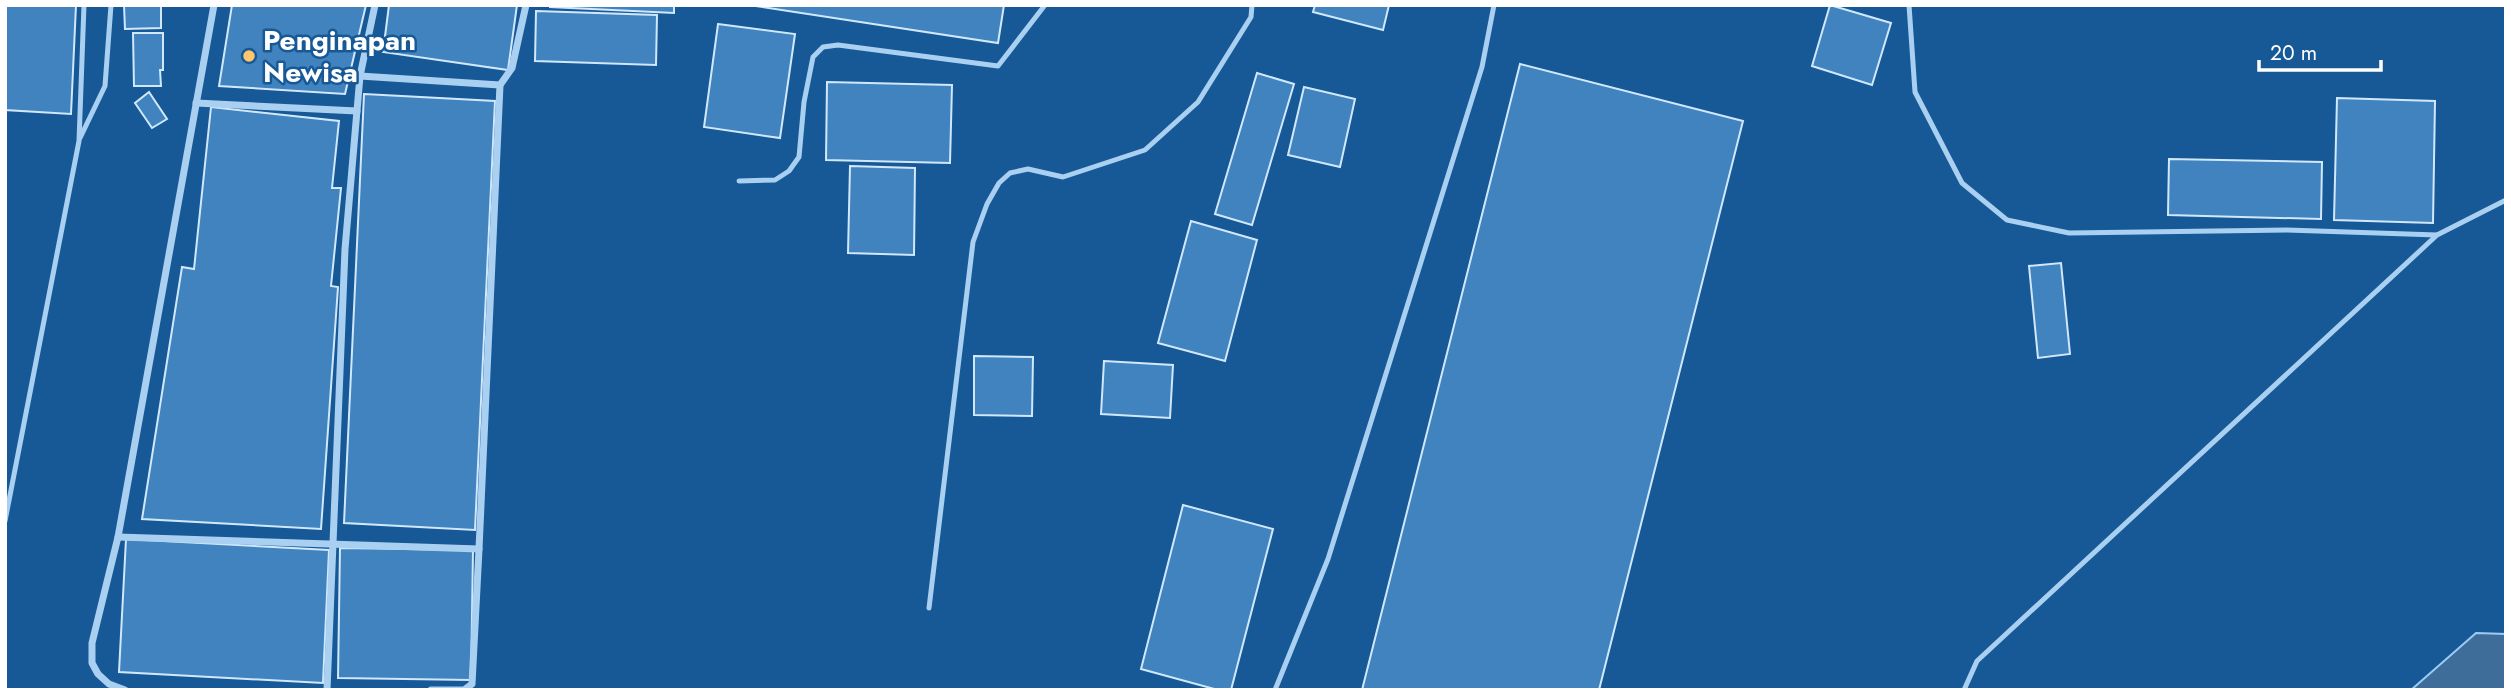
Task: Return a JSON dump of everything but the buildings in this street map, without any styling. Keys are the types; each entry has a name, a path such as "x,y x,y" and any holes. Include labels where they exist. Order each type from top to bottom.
{"street":[{"path":"125,690 109,684 98,674 92,663 92,643 118,537 214,5"},
{"path":"327,690 345,249 360,76 375,5"},
{"path":"430,690 464,690 472,684 500,85 512,68 526,5"},
{"path":"360,76 500,85"},
{"path":"197,103 357,111"},
{"path":"118,537 479,549"}],"lane":[{"path":"5,521 79,141 84,5"},
{"path":"79,141 105,86 111,5"},
{"path":"739,181 775,180 789,171 799,158 804,102 813,57 823,47 838,46 998,66 1045,5"},
{"path":"929,608 973,243 993,193 1010,173 1028,169 1063,177 1146,150 1198,102 1251,18 1252,5"},
{"path":"1275,690 1328,559 1482,67 1494,5"},
{"path":"1909,5 1915,92 1962,183 2007,220 2069,233 2287,230 2437,236"},
{"path":"1964,690 1977,661 2437,236 2506,200"}],"water":[{"path":"2476,633 2506,634 2506,690 2411,690"}],"place":[{"name":"Penginapan Newisa","path":"249,56"}]}
